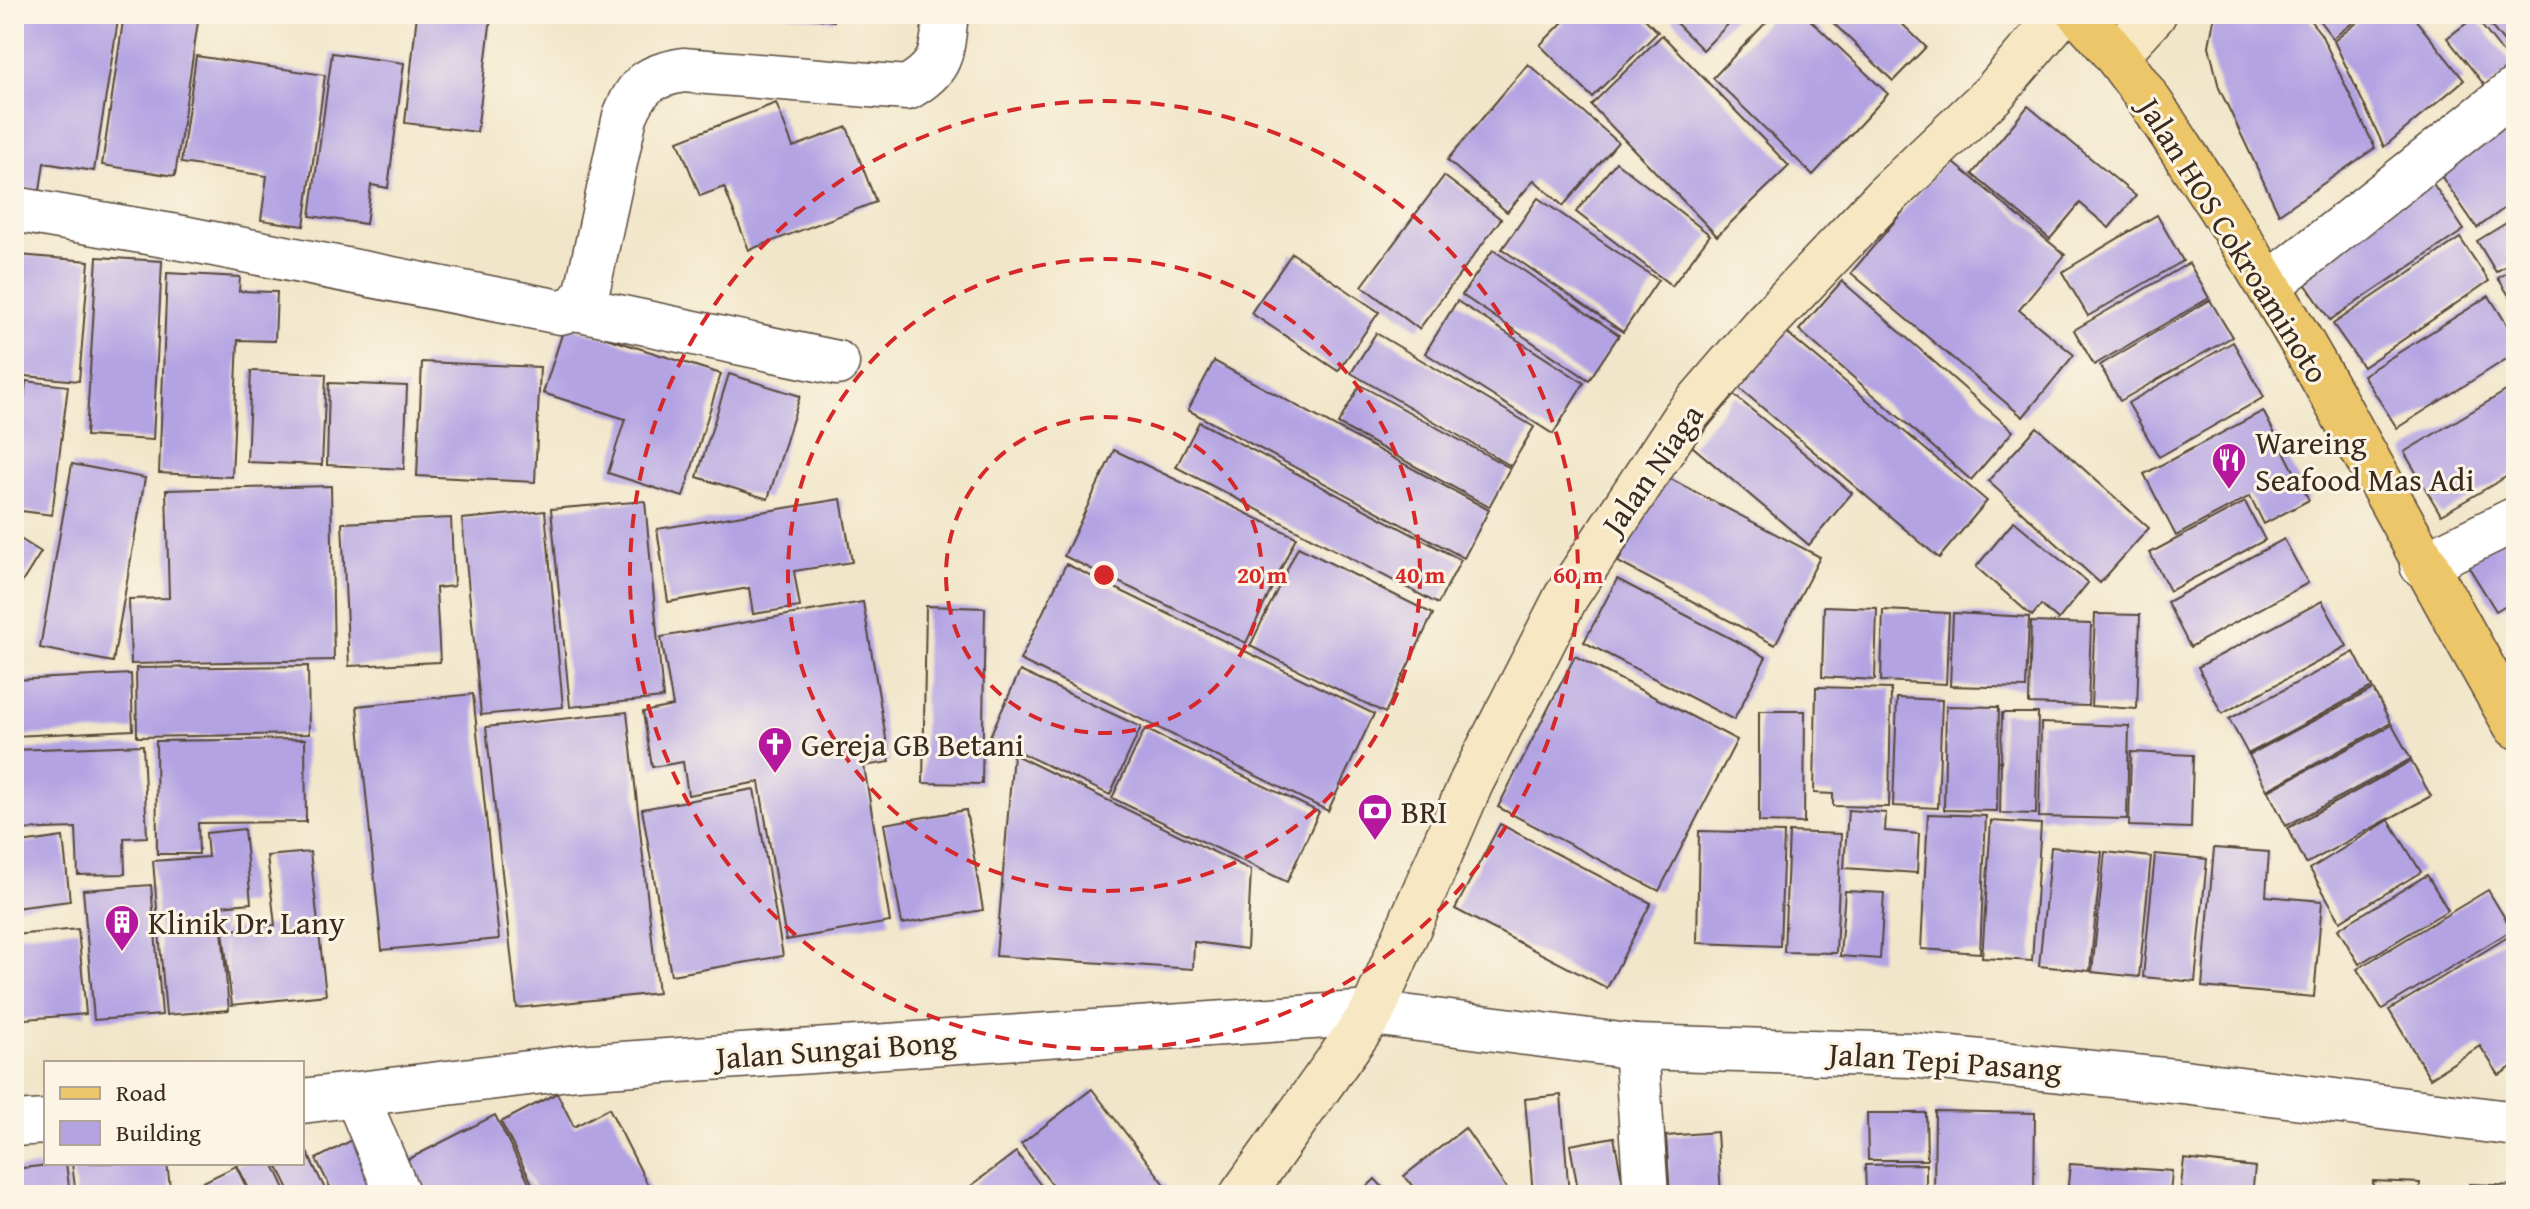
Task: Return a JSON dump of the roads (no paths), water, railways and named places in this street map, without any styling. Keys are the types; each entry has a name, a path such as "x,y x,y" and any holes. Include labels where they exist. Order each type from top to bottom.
{"main road":[{"name":"Jalan Niaga","path":"1242,1195 1372,1013 1471,783 1566,597 1675,431 1762,327 1884,198 1994,93 2061,14"},
{"name":"Jalan HOS Cokroaminoto","path":"2080,14 2118,53 2270,284 2422,565 2516,726"},
{"path":"2118,53 2154,14"}],"street":[{"path":"575,308 587,292 618,143 637,89 659,75 683,70 907,88 930,75 941,57 946,14"},
{"path":"2270,284 2516,89"},
{"path":"14,209 188,239 542,309 560,312 575,308 837,363"},
{"path":"2422,565 2516,519"},
{"name":"Jalan Tepi Pasang","path":"1372,1013 1636,1047 1911,1055 2184,1082 2516,1124"},
{"name":"Jalan Sungai Bong","path":"304,1101 357,1097 577,1067 1372,1013"},
{"path":"1636,1047 1646,1195"},
{"path":"357,1097 398,1195"},
{"path":"14,1124 44,1122"}],"place":[{"name":"Wareing Seafood Mas Adi","path":"2229,491"},
{"name":"Gereja GB Betani","path":"775,775"},
{"name":"BRI","path":"1375,842"},
{"name":"Klinik Dr. Lany","path":"122,953"}]}
